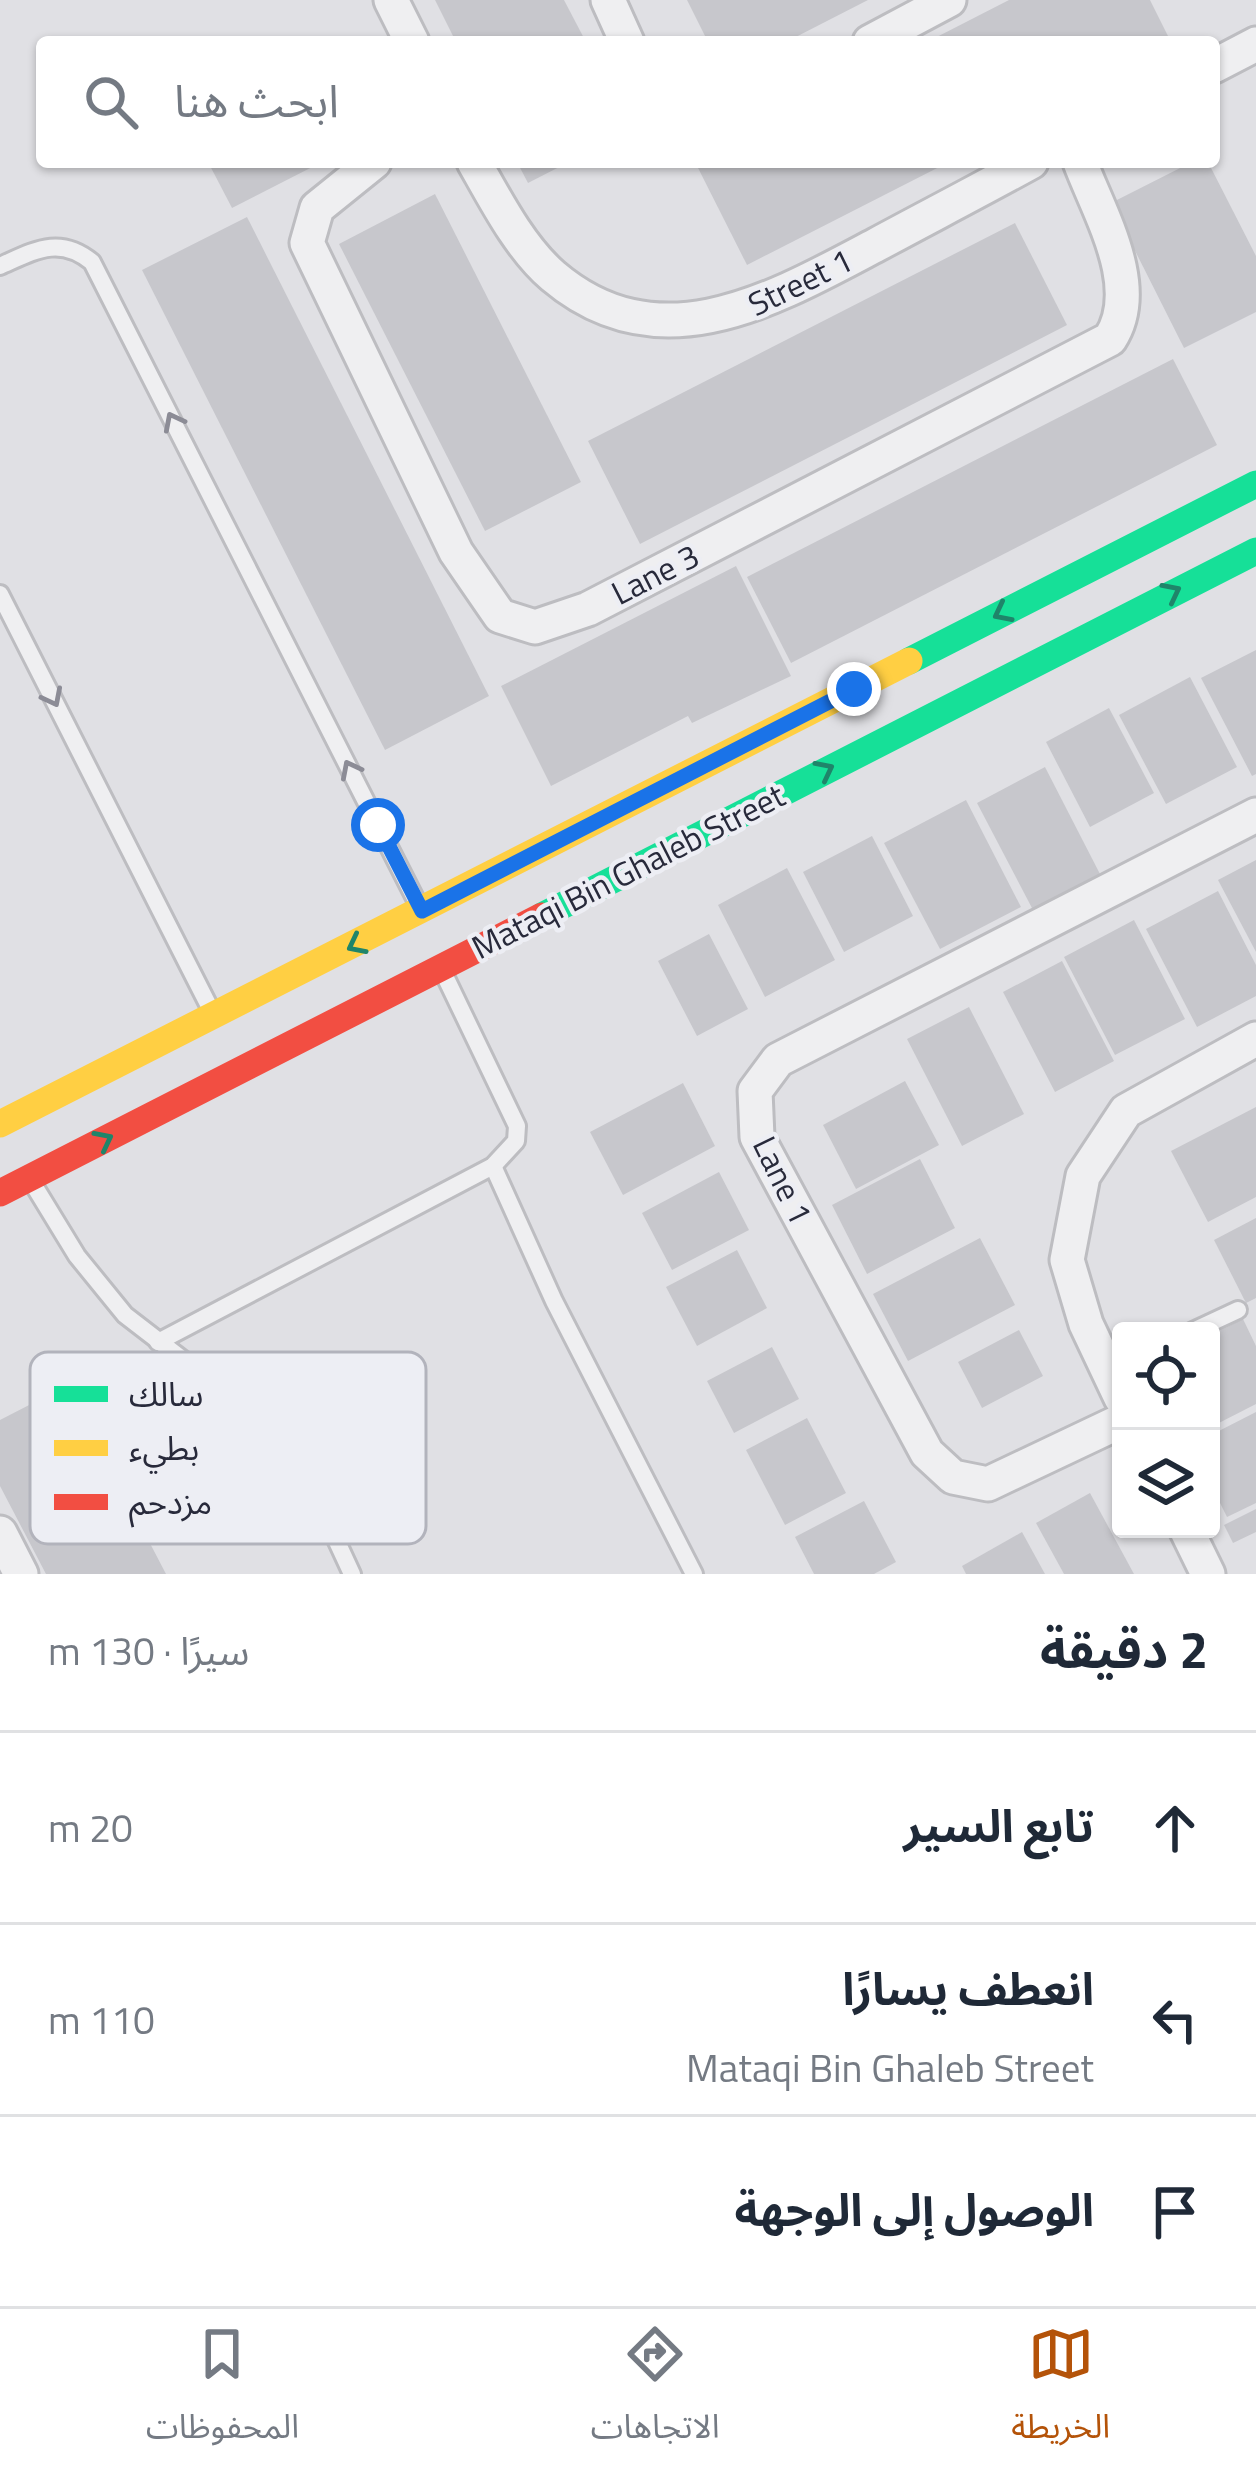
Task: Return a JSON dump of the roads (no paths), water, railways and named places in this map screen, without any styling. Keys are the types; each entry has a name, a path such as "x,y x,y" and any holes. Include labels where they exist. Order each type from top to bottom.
{"street":[{"path":"391,0 409,36"},
{"path":"608,0 624,36"},
{"path":"881,36 949,0"},
{"path":"1220,63 1256,44"},
{"name":"Lane 3","path":"367,168 317,208 307,243 456,552 500,616 535,627 587,609 1110,339 1121,322 1124,300 1116,257 1082,168"},
{"name":"Street 1","path":"477,168 499,206 552,275 621,315 688,320 740,312 804,284 1020,168"},
{"name":"Mataqi Bin Ghaleb Street","path":"0,1124 1256,484"},
{"name":"Mataqi Bin Ghaleb Street","path":"0,1193 441,967 885,719 960,701 1256,550"},
{"path":"943,644 931,665 936,691 960,701"},
{"path":"854,689 885,719"},
{"name":"Lane 1","path":"1112,1425 988,1484 953,1477 927,1454 757,1137 755,1091 778,1060 1256,815"},
{"path":"1112,1366 1067,1260 1083,1177 1126,1111 1256,1039"},
{"path":"0,1533 21,1574"},
{"path":"1190,1538 1208,1574"}],"lane":[{"path":"0,266 54,245 75,248 92,262 422,911"},
{"path":"0,594 215,1017"},
{"path":"158,1342 493,1166 516,1141 517,1126 441,967"},
{"path":"493,1166 554,1301 694,1574"},
{"path":"29,1178 77,1256 125,1315 171,1352"},
{"path":"1212,1322 1238,1310"},
{"path":"338,1544 352,1574"}]}
